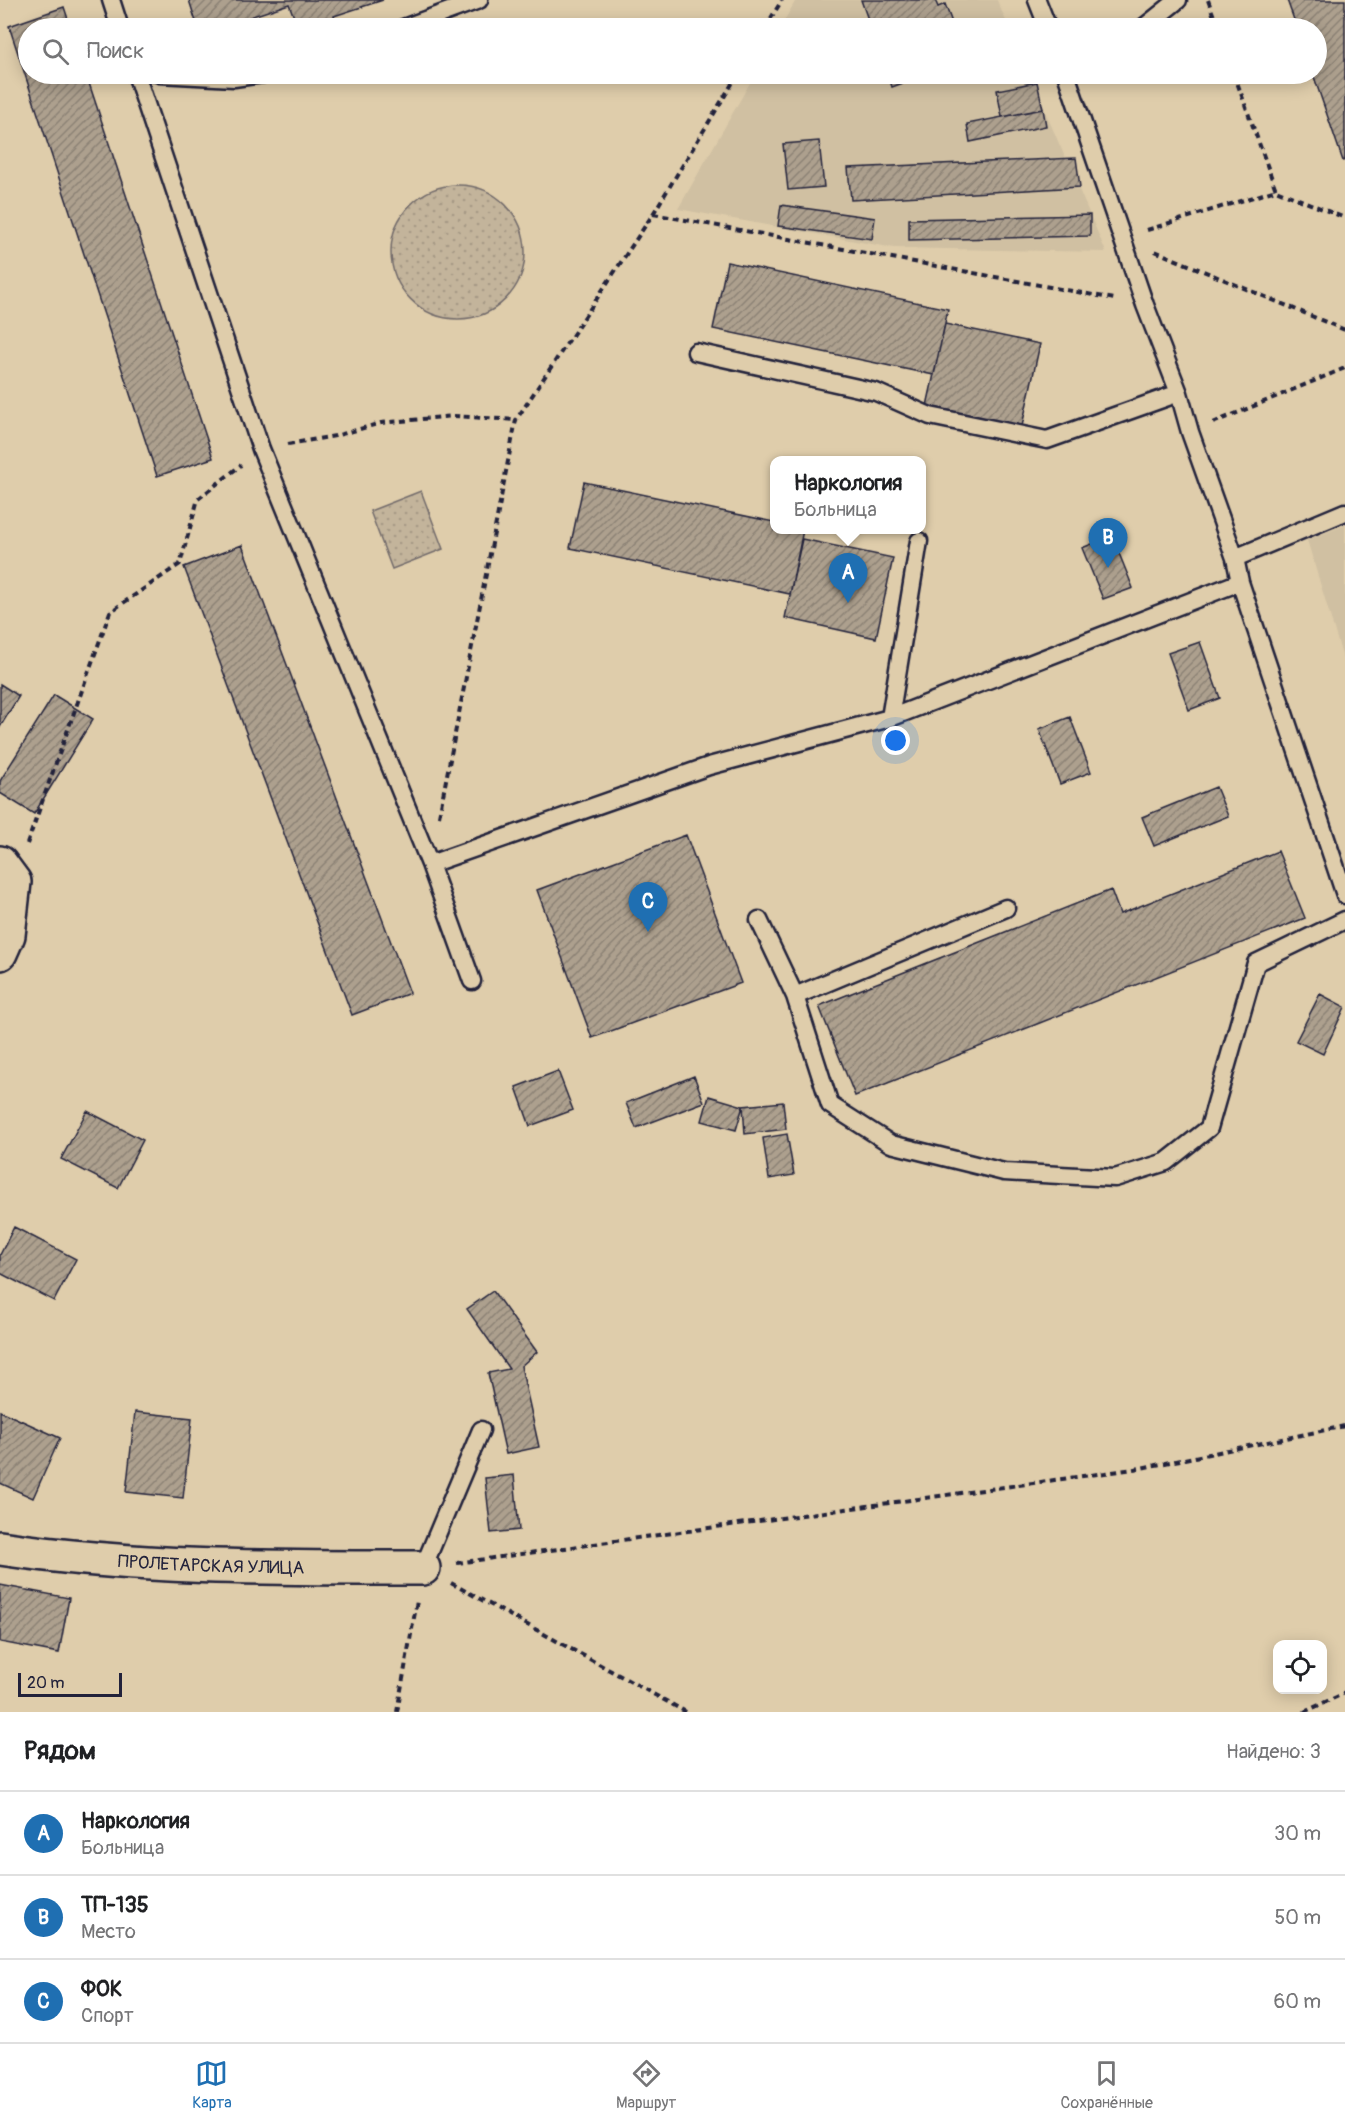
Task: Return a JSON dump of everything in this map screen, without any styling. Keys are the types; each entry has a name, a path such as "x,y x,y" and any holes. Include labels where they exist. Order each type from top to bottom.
{"street":[{"path":"0,953 8,935 7,872"},
{"name":"ПРОЛЕТАРСКАЯ УЛИЦА","path":"0,1548 58,1557 241,1568 423,1568"}],"lane":[{"path":"111,0 117,18"},
{"path":"430,18 479,0"},
{"path":"1037,0 1044,18"},
{"path":"1156,18 1178,0"},
{"path":"139,84 261,449 430,864 472,981"},
{"path":"1070,84 1145,305 1179,393 1190,432 1235,558 1240,582 1345,895"},
{"path":"696,352 876,392 930,416 1047,440 1179,393"},
{"path":"1235,558 1345,512"},
{"path":"890,718 919,541"},
{"path":"430,864 709,766 890,718 1240,582"},
{"path":"795,996 1006,908"},
{"path":"759,920 795,996 830,1104 891,1144 1004,1172 1115,1178 1166,1162 1209,1128 1256,963 1345,920"},
{"path":"423,1568 481,1430"}],"path":[{"path":"771,18 782,0"},
{"path":"1208,0 1214,18"},
{"path":"430,864 516,420 653,214 732,84"},
{"path":"1238,84 1276,190"},
{"path":"1124,238 1276,190 1345,218"},
{"path":"653,214 1145,305"},
{"path":"1124,238 1345,330"},
{"path":"1190,432 1345,368"},
{"path":"7,872 110,612"},
{"path":"423,1568 1141,1468 1345,1426"},
{"path":"397,1712 423,1568"},
{"path":"423,1568 686,1712"},
{"path":"1304,1712 1345,1693"}],"shaded area":[{"path":"796,0 997,0 1005,18 786,18"},
{"path":"749,84 1033,84 1106,252 894,248 678,209"},
{"path":"458,185 484,190 505,205 520,226 525,252 520,278 505,299 484,314 458,319 432,314 411,299 396,278 391,252 396,226 411,205 432,190"},
{"path":"421,491 443,549 392,569 370,511"},
{"path":"1345,525 1345,665 1307,540"}],"building":[{"path":"189,0 383,0 334,16 335,18 294,18 289,4 247,18 195,18"},
{"path":"861,0 935,0 938,7 945,4 950,18 867,18"},
{"path":"1287,0 1345,0 1345,160 1343,161 1316,84 1327,84 1327,18 1293,18"},
{"path":"64,7 68,18 32,18"},
{"path":"18,23 18,53 9,26"},
{"path":"28,84 89,84 213,458 157,476"},
{"path":"1037,84 1043,109 1002,117 997,90"},
{"path":"1043,109 1046,126 970,142 967,124"},
{"path":"819,141 824,187 788,190 783,144"},
{"path":"1076,158 1080,187 851,200 848,168"},
{"path":"781,205 875,218 872,239 778,226"},
{"path":"1090,215 1090,236 909,240 909,219"},
{"path":"727,262 948,309 934,375 713,329"},
{"path":"945,324 1040,344 1022,426 927,406"},
{"path":"584,482 770,521 770,534 802,534 790,594 570,548"},
{"path":"1112,536 1133,588 1103,599 1082,548"},
{"path":"802,539 893,558 876,638 785,618"},
{"path":"242,545 410,993 352,1015 184,567"},
{"path":"1200,642 1220,698 1189,710 1168,653"},
{"path":"0,684 19,696 0,727"},
{"path":"54,695 93,719 34,814 0,793 0,781"},
{"path":"1070,717 1091,772 1060,784 1039,729"},
{"path":"1216,787 1228,816 1154,846 1142,817"},
{"path":"686,835 741,983 592,1038 537,890"},
{"path":"1278,851 1305,918 855,1096 819,1006 1111,890 1120,914"},
{"path":"1320,994 1345,1007 1323,1054 1296,1041"},
{"path":"558,1071 573,1110 530,1126 516,1087"},
{"path":"694,1076 704,1102 636,1128 626,1103"},
{"path":"709,1096 743,1106 736,1130 702,1121"},
{"path":"783,1102 786,1129 745,1134 743,1106"},
{"path":"87,1111 143,1140 118,1188 61,1159"},
{"path":"787,1134 794,1175 769,1179 763,1138"},
{"path":"14,1227 76,1259 54,1301 0,1273 0,1255"},
{"path":"493,1291 537,1352 521,1366 539,1447 506,1454 488,1373 509,1369 467,1309"},
{"path":"0,1411 60,1438 33,1498 0,1483"},
{"path":"135,1412 192,1418 183,1498 126,1492"},
{"path":"514,1475 519,1530 491,1533 485,1478"},
{"path":"0,1585 69,1598 59,1653 0,1642"}],"place":[{"name":"ТП-135","path":"1108,568"},
{"name":"Наркология","path":"848,603"},
{"name":"ФОК","path":"648,932"}]}
